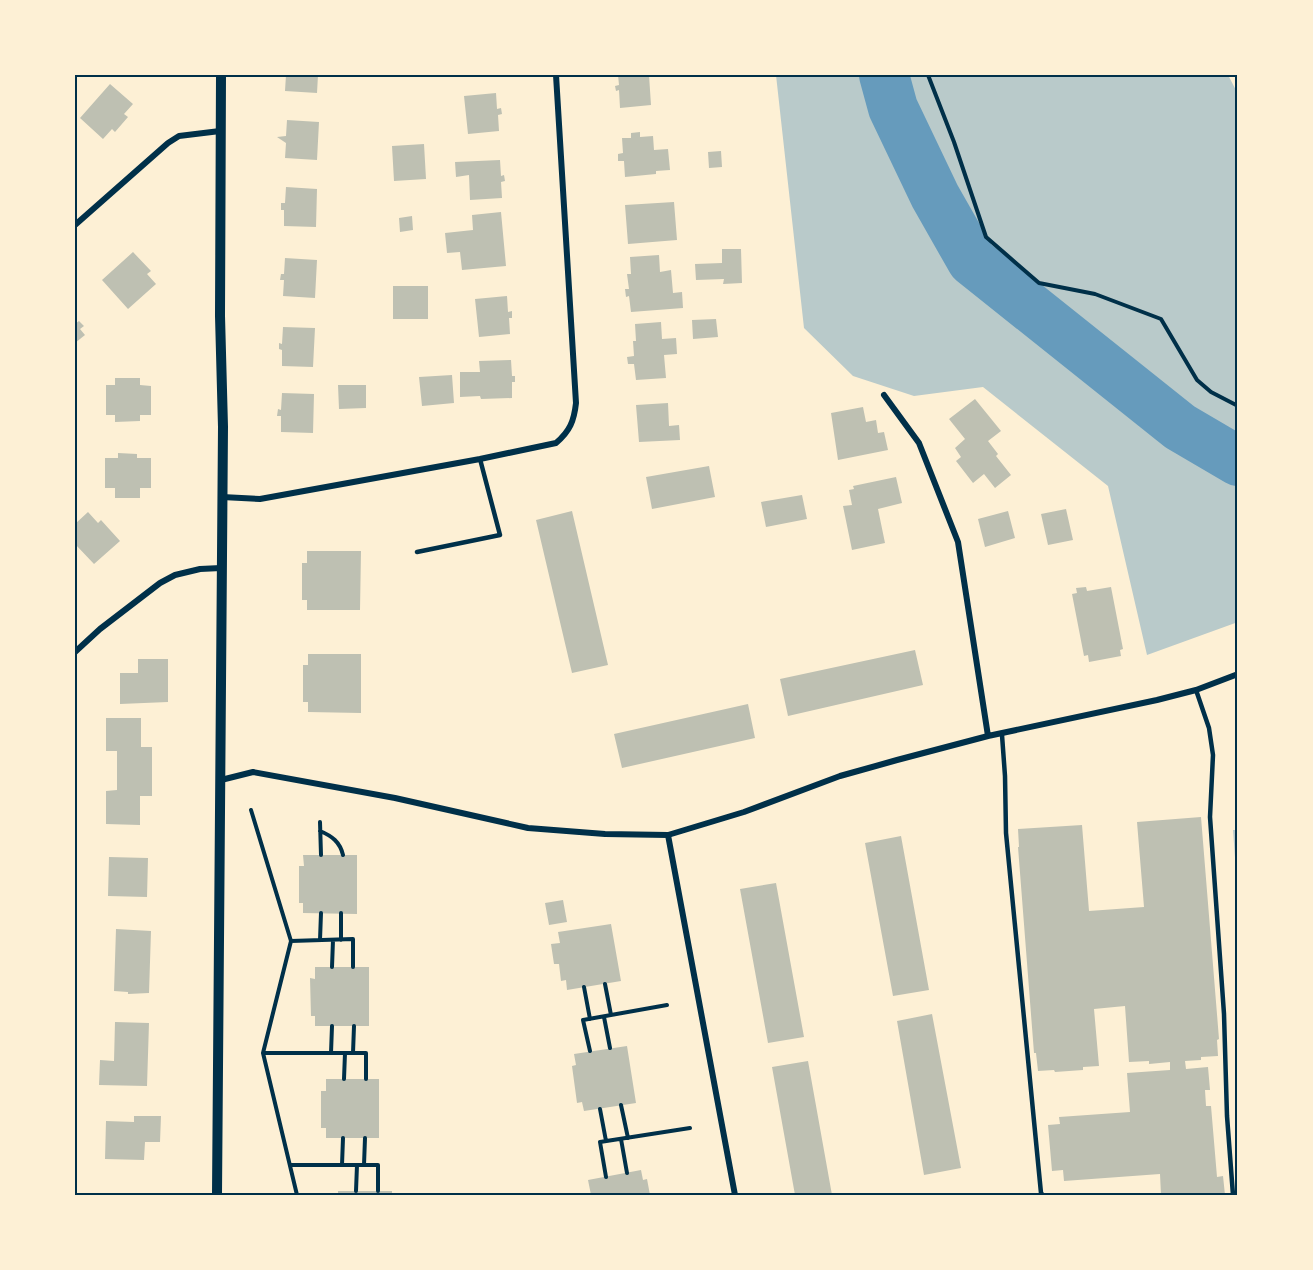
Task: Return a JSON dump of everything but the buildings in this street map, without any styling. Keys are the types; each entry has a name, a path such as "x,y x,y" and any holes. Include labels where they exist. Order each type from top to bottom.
{"street":[{"path":"217,1195 221,780 221,75"},
{"path":"222,497 260,499 480,459 556,443 566,435 574,422 575,392 556,75"},
{"path":"75,225 174,140 192,133 220,130"},
{"path":"884,395 920,443 958,542 988,736"},
{"path":"75,652 100,629 160,583 175,575 221,568"},
{"path":"221,780 253,772 395,798 528,828 605,834 668,835 744,812 840,776 988,736 1002,735 1157,700 1196,690 1238,674"},
{"path":"668,835 735,1195"}],"lane":[{"path":"417,552 500,535 480,459"},
{"path":"1196,690 1209,728 1213,756 1210,817 1224,1014 1227,1116 1233,1195"},
{"path":"1002,735 1006,833 1043,1195"}],"path":[{"path":"928,75 954,142 986,237 1039,283 1095,294 1161,319 1197,380 1211,392 1238,406"},
{"path":"251,810 291,941 263,1053 297,1195"},
{"path":"321,822 321,855"},
{"path":"321,831 334,839 343,855"},
{"path":"341,913 341,940"},
{"path":"320,940 321,914"},
{"path":"291,941 353,939 353,967"},
{"path":"332,967 333,940"},
{"path":"605,984 611,1015"},
{"path":"584,987 590,1019"},
{"path":"590,1051 583,1020 667,1005"},
{"path":"604,1017 610,1048"},
{"path":"331,1053 332,1026"},
{"path":"353,1053 354,1026"},
{"path":"263,1053 366,1053 366,1079"},
{"path":"344,1079 345,1053"},
{"path":"621,1106 628,1138"},
{"path":"600,1109 606,1141"},
{"path":"606,1177 600,1142 690,1128"},
{"path":"342,1165 343,1138"},
{"path":"364,1138 364,1165"},
{"path":"621,1139 627,1173"},
{"path":"290,1165 378,1165 378,1191"},
{"path":"356,1191 357,1165"}],"shaded area":[{"path":"776,75 1228,75 1238,94 1238,622 1147,655 1108,486 983,387 914,396 853,376 804,328"},
{"path":"1233,830 1238,830 1238,899"}],"waterway":[{"path":"884,75 893,108 935,196 972,261 1180,427 1238,461"}]}
